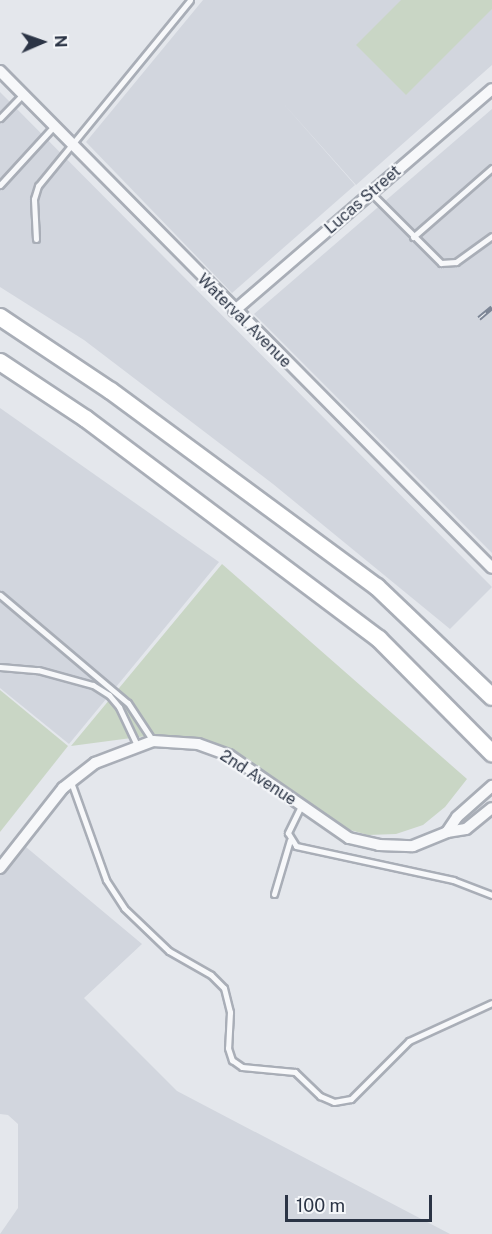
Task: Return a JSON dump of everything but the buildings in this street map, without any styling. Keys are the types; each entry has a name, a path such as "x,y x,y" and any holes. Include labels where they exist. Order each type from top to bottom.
{"main road":[{"path":"0,317 111,391 377,587 492,697"},
{"path":"0,362 86,419 379,639 492,753"}],"street":[{"name":"Waterval Avenue","path":"0,71 234,311 492,568"},
{"name":"Lucas Street","path":"234,311 492,89"},
{"name":"2nd Avenue","path":"2,861 71,782 95,763 137,745 153,741 198,744 229,755 349,838 379,845 413,846 447,832 466,829 492,808"},
{"name":"2nd Avenue","path":"447,832 457,816 492,786"}],"lane":[{"path":"36,239 34,199 38,186 190,0"},
{"path":"0,118 23,94"},
{"path":"0,185 54,126"},
{"path":"413,237 492,168"},
{"path":"371,193 435,260 448,264 467,256 492,236"},
{"path":"0,595 128,703 153,741"},
{"path":"0,667 38,670 93,685 109,695 119,707 137,745"},
{"path":"71,782 106,880 124,908 169,951 211,975 224,988 230,1012 228,1048 232,1060 242,1067 295,1072 320,1096 334,1102 351,1099 409,1041 492,1003"},
{"path":"274,894 290,840 288,833 301,806"},
{"path":"290,840 306,849 453,880 492,895"}],"shaded area":[{"path":"203,0 492,0 492,65 356,185 282,102 355,185 232,293 86,142"},
{"path":"0,92 492,587 450,629 273,484 84,340 0,287"},
{"path":"492,109 492,553 254,314"},
{"path":"0,408 219,562 69,744 0,688"},
{"path":"20,842 142,944 84,998 177,1091 450,1234 0,1234 18,1208 18,1124 8,1115 0,1114 0,867"}],"green space":[{"path":"401,0 492,0 492,9 406,95 356,45"},
{"path":"222,564 467,779 445,807 423,825 396,834 368,835 343,828 214,748 188,739 154,735 71,746"},
{"path":"0,690 68,746 0,832"}],"railway":[{"path":"479,318 492,307"}]}
